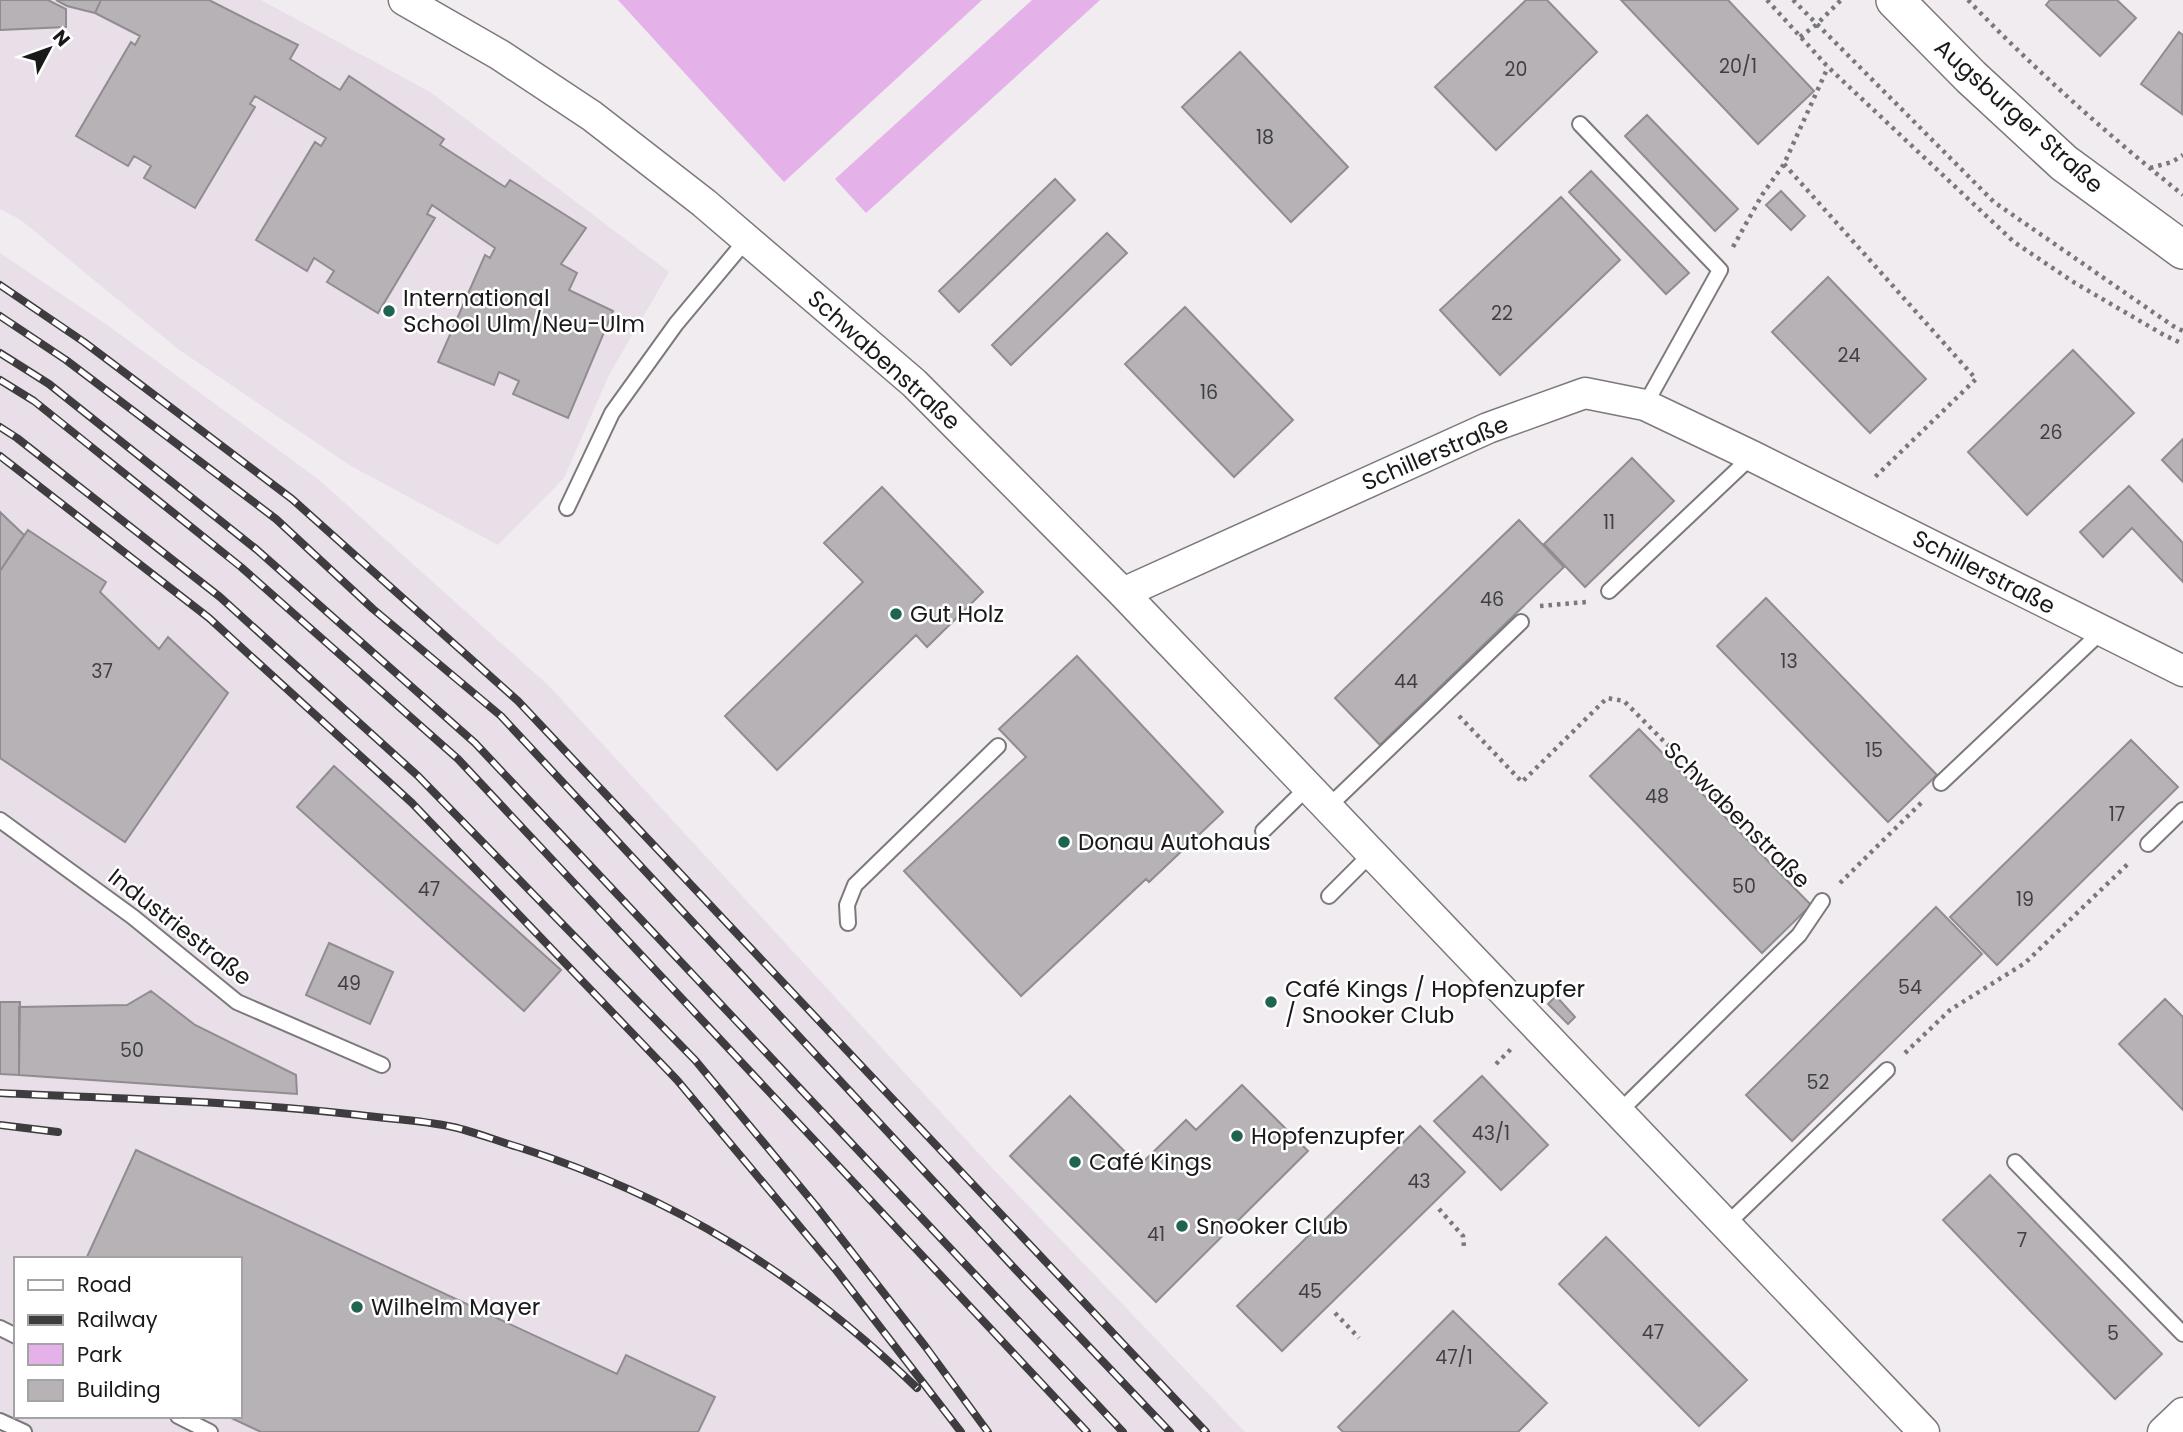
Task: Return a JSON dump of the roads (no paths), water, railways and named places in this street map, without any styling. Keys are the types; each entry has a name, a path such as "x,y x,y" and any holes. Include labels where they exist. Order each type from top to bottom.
{"street":[{"name":"Schwabenstraße","path":"404,0 500,55 592,116 747,239 915,383 1123,593 1924,1432"},
{"name":"Augsburger Straße","path":"1895,0 1971,77 2064,163 2180,242"},
{"name":"Schillerstraße","path":"1123,593 1488,428 1585,393 1645,405 2183,671"},
{"path":"2163,1432 2183,1413"}],"lane":[{"path":"1580,124 1720,270 1645,405"},
{"path":"567,508 612,413 676,324 747,239"},
{"path":"1609,590 1752,456"},
{"path":"1263,831 1318,797 1441,698 1521,622"},
{"path":"1941,783 2102,631"},
{"path":"848,923 847,905 855,885 998,746"},
{"path":"2148,844 2183,810"},
{"name":"Industriestraße","path":"0,820 133,917 237,1002 382,1065"},
{"path":"1329,896 1372,853"},
{"name":"Schwabenstraße","path":"1619,1112 1799,935 1822,901"},
{"path":"1726,1225 1887,1070"},
{"path":"2015,1162 2183,1334"},
{"path":"182,1418 210,1432"},
{"path":"0,1421 24,1432"}],"railway":[{"path":"0,285 84,342 292,499 518,701 1206,1432"},
{"path":"0,316 66,360 276,519 373,609 501,716 1170,1432"},
{"path":"0,353 49,384 256,549 475,743 1123,1432"},
{"path":"0,380 34,401 241,567 458,759 1087,1432"},
{"path":"0,427 220,597 418,776 695,1060 816,1206 988,1432"},
{"path":"0,456 209,618 412,803 677,1080 836,1270 961,1432"},
{"path":"0,1093 224,1103 314,1110 430,1123 478,1134 575,1167 682,1215 780,1275 827,1309 917,1388"},
{"path":"0,1125 58,1132"}],"place":[{"name":"International School Ulm/Neu-Ulm","path":"389,311"},
{"name":"Gut Holz","path":"896,614"},
{"name":"Donau Autohaus","path":"1064,842"},
{"name":"Café Kings / Hopfenzupfer / Snooker Club","path":"1271,1002"},
{"name":"Hopfenzupfer","path":"1237,1136"},
{"name":"Café Kings","path":"1075,1162"},
{"name":"Snooker Club","path":"1182,1226"},
{"name":"Wilhelm Mayer","path":"357,1307"}]}
